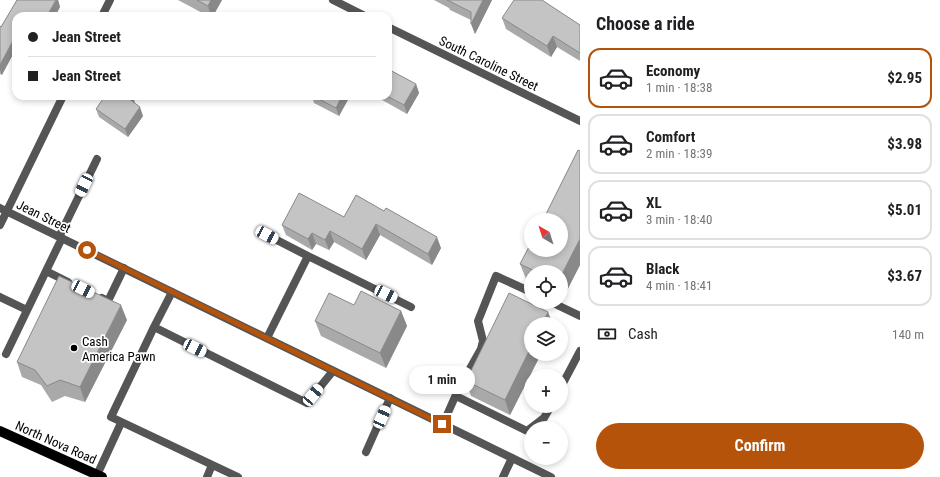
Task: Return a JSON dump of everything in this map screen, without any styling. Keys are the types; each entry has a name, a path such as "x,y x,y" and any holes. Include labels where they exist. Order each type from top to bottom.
{"main road":[{"name":"North Nova Road","path":"0,431 99,476"}],"street":[{"path":"104,12 110,0"},
{"path":"332,0 357,12"},
{"name":"South Caroline Street","path":"392,29 580,120"},
{"path":"0,225 4,209 61,100"},
{"path":"6,354 97,159"},
{"name":"Jean Street","path":"4,209 551,477"},
{"path":"267,235 412,307"},
{"path":"267,338 308,256"},
{"path":"94,294 108,301 124,268"},
{"path":"46,271 74,284"},
{"path":"442,424 481,349 483,341 478,321 496,276 524,289"},
{"path":"172,292 110,418 238,477"},
{"path":"0,297 27,310"},
{"path":"566,309 580,316"},
{"path":"154,327 307,403 333,371"},
{"path":"568,374 580,351"},
{"path":"456,396 524,430"},
{"path":"366,452 390,398"},
{"path":"540,421 547,413"},
{"path":"99,476 121,422"},
{"path":"502,477 512,458"},
{"path":"207,477 212,465"}],"building":[{"path":"17,0 56,0 49,12 12,12 12,42 0,65 0,26 1,27"},
{"path":"197,0 211,0 208,6"},
{"path":"447,0 483,0 471,24 471,12"},
{"path":"514,0 542,0 580,25 580,53 553,36 547,46 502,18"},
{"path":"392,71 416,84 404,105 392,99"},
{"path":"102,100 131,100 140,107 125,129 96,109"},
{"path":"321,100 340,100 336,108"},
{"path":"578,150 580,151 580,239 567,265 524,266 520,264 524,256 568,257 568,213 546,213"},
{"path":"299,193 344,217 356,195 384,211 386,208 437,237 428,254 376,224 362,249 330,231 325,240 312,233 308,239 282,225"},
{"name":"Cash America Pawn","path":"59,276 121,305 80,387 60,380 47,386 35,370 17,362"},
{"path":"361,291 401,311 380,353 315,321 329,293 354,305"},
{"path":"509,293 524,300 524,309 542,309 548,312 546,317 524,317 524,361 505,400 466,381"}],"place":[{"name":"Cash America Pawn","path":"74,348"}],"route":[{"path":"87,250 442,424"}]}
